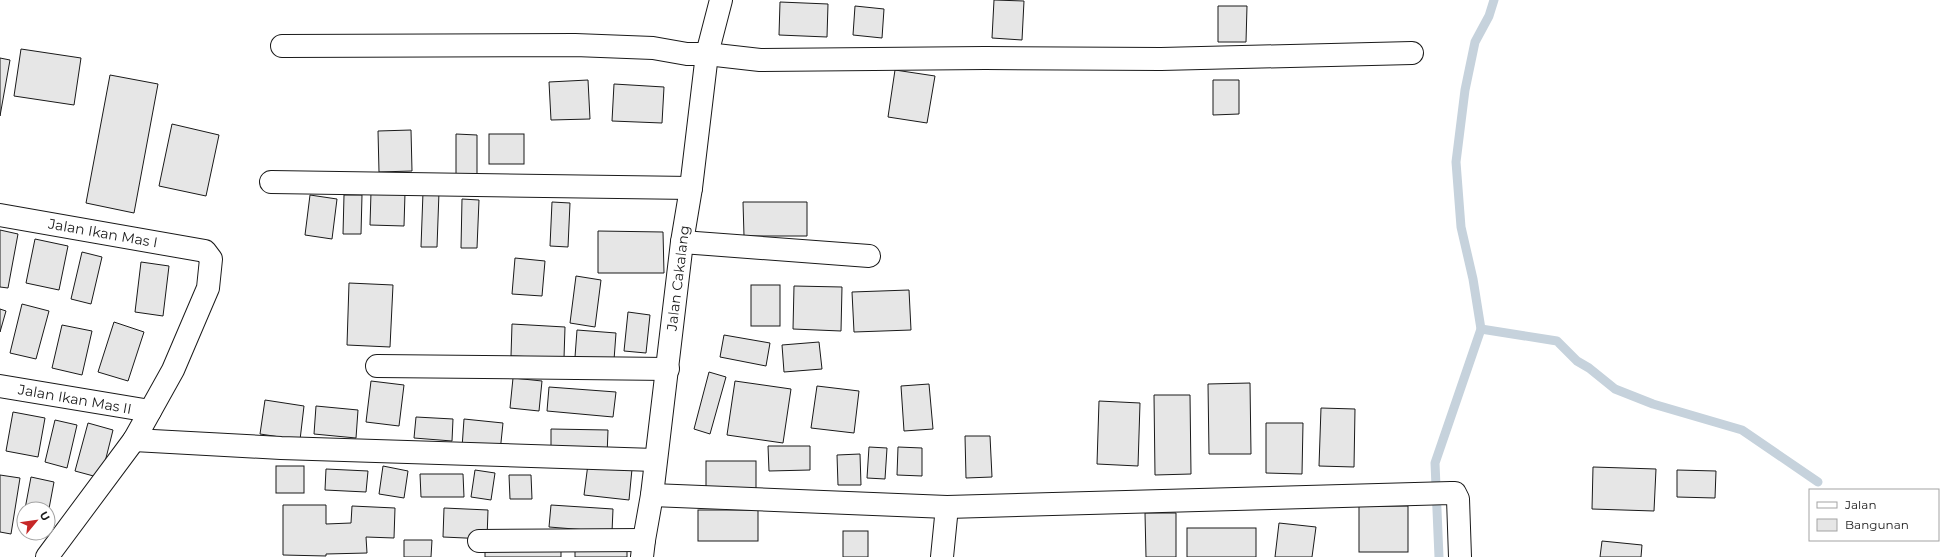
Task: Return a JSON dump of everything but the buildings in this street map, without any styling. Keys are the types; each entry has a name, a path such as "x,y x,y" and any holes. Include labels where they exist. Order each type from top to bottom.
{"street":[{"name":"Jalan Cakalang","path":"643,548 652,495 682,242 691,188 707,54 721,0"},
{"path":"282,46 575,45 653,48 687,54 707,54 760,60 985,58 1161,59 1412,53"},
{"path":"271,182 691,188"},
{"name":"Jalan Ikan Mas I","path":"0,215 205,251 210,255 212,264 208,288 173,370 150,411"},
{"path":"682,242 869,256"},
{"path":"377,366 668,369"},
{"name":"Jalan Ikan Mas II","path":"0,386 150,411"},
{"path":"47,557 134,440 150,411"},
{"path":"134,440 281,448 655,460"},
{"path":"652,495 947,507 1455,493 1458,499 1460,557"},
{"path":"942,557 947,507"},
{"path":"479,541 643,548"}],"waterway":[{"path":"1439,557 1435,463 1481,329 1473,279 1461,227 1456,162 1465,90 1475,42 1489,16 1494,0"},
{"path":"1481,329 1557,341 1577,361 1589,368 1615,389 1653,404 1742,430 1818,482"}]}
